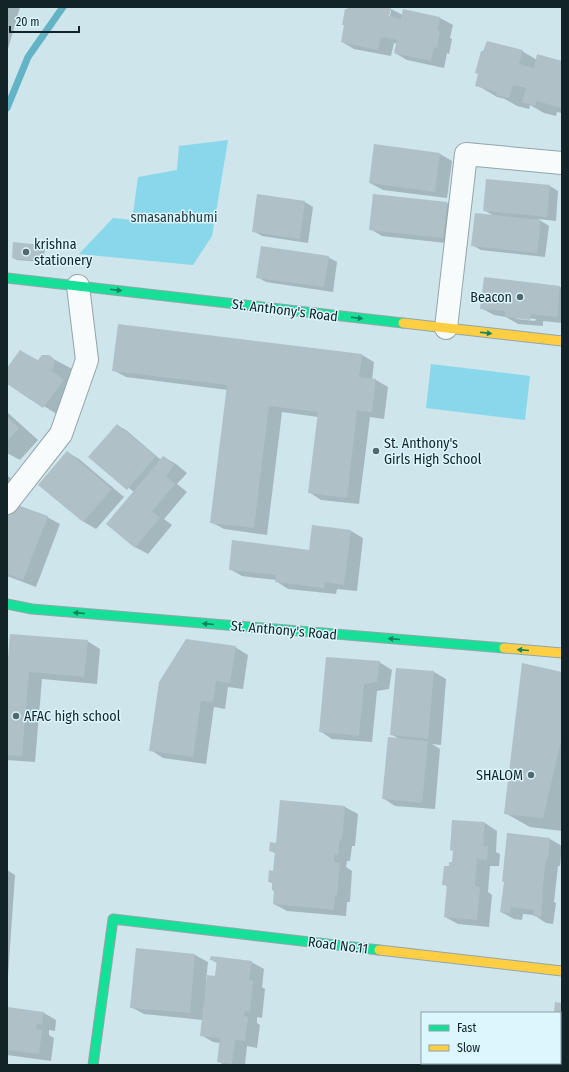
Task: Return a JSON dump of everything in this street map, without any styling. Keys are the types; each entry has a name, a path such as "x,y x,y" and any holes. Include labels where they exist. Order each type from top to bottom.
{"street":[{"path":"446,328 466,154 562,163"},
{"name":"St. Anthony's Road","path":"7,278 562,342"},
{"path":"7,503 61,434 87,360 78,286"},
{"name":"St. Anthony's Road","path":"7,604 32,609 562,653"},
{"name":"Road No.11","path":"93,1065 113,919 562,971"}],"green space":[{"name":"smasanabhumi","path":"228,140 212,236 193,265 79,254 113,218 132,220 138,177 177,170 179,146"},
{"path":"431,364 530,376 525,420 426,408"}],"building":[{"path":"348,7 391,7 389,16 401,19 403,9 440,17 438,30 440,31 437,48 434,47 431,61 394,53 397,40 381,37 378,50 341,42 345,9"},
{"path":"487,41 523,50 519,64 534,68 537,54 562,61 561,108 537,101 535,106 522,102 526,88 513,85 509,98 496,95 497,92 475,86 478,74 475,73 481,51 483,51"},
{"path":"374,144 440,153 435,192 369,183"},
{"path":"486,179 550,185 547,217 483,211"},
{"path":"257,194 305,201 300,239 252,232"},
{"path":"373,194 447,202 443,238 369,230"},
{"path":"475,213 541,220 537,253 471,246"},
{"name":"krishna stationery","path":"13,242 41,245 39,261 12,258"},
{"path":"261,246 329,256 324,287 256,278"},
{"name":"Beacon","path":"484,277 560,286 557,317 531,314 530,320 505,317 505,311 480,309"},
{"path":"118,324 362,354 359,377 376,379 372,412 357,411 347,498 308,493 318,412 269,406 254,528 210,523 227,385 112,371"},
{"path":"20,350 37,361 42,355 49,355 52,357 55,362 53,369 51,370 64,380 43,408 7,384 7,368"},
{"path":"7,417 19,428 7,441"},
{"path":"117,424 156,456 127,490 88,457"},
{"path":"67,451 112,489 83,522 38,485"},
{"path":"163,456 175,465 166,476 175,484 152,511 160,518 135,548 106,524"},
{"path":"12,503 48,516 23,580 7,574 7,516"},
{"path":"312,525 351,530 344,585 325,582 324,588 275,582 276,575 229,570 232,540 309,550"},
{"name":"AFAC high school","path":"10,634 88,640 84,677 29,672 22,756 7,755 7,658"},
{"path":"186,639 236,646 230,683 216,681 213,702 201,701 193,757 149,751 159,682"},
{"path":"326,657 380,661 377,682 364,684 359,736 319,732"},
{"name":"SHALOM","path":"522,663 562,672 562,737 543,818 504,814"},
{"path":"396,668 434,671 428,739 390,735"},
{"path":"388,737 428,741 422,803 382,799"},
{"path":"280,800 345,806 342,840 340,839 338,855 335,854 334,862 340,863 334,910 273,904 274,891 272,890 272,882 268,882 269,870 273,871 275,852 269,851 270,842 276,843"},
{"path":"452,820 485,822 483,846 488,846 487,860 477,859 475,886 480,887 477,920 444,917 447,885 442,885 444,866 449,866 449,862 452,862 453,851 450,850"},
{"path":"507,833 550,838 548,859 546,859 541,917 533,916 534,910 511,907 510,913 500,912 504,882 502,882"},
{"path":"136,948 195,954 190,1013 130,1008"},
{"path":"211,956 252,961 249,980 253,981 250,1012 245,1011 244,1016 248,1017 245,1041 235,1040 232,1064 217,1062 220,1038 200,1036 207,975 215,976 217,961 210,960"},
{"path":"555,1002 562,1003 562,1065 548,1065 561,1064 561,1012 554,1012"},
{"path":"7,1007 44,1012 42,1025 37,1024 36,1029 42,1030 39,1054 7,1050"}],"waterway":[{"path":"7,108 28,57 63,7"}],"traffic: fast":[{"path":"7,278 403,323"},
{"path":"7,604 32,609 504,648"},
{"path":"93,1065 113,919 379,950"}],"traffic: slow":[{"path":"403,323 562,341"},
{"path":"504,648 562,653"},
{"path":"379,950 562,971"}],"place":[{"name":"krishna stationery","path":"26,252"},
{"name":"Beacon","path":"520,297"},
{"name":"St. Anthony's Girls High School","path":"376,451"},
{"name":"AFAC high school","path":"16,716"},
{"name":"SHALOM","path":"531,775"}]}
